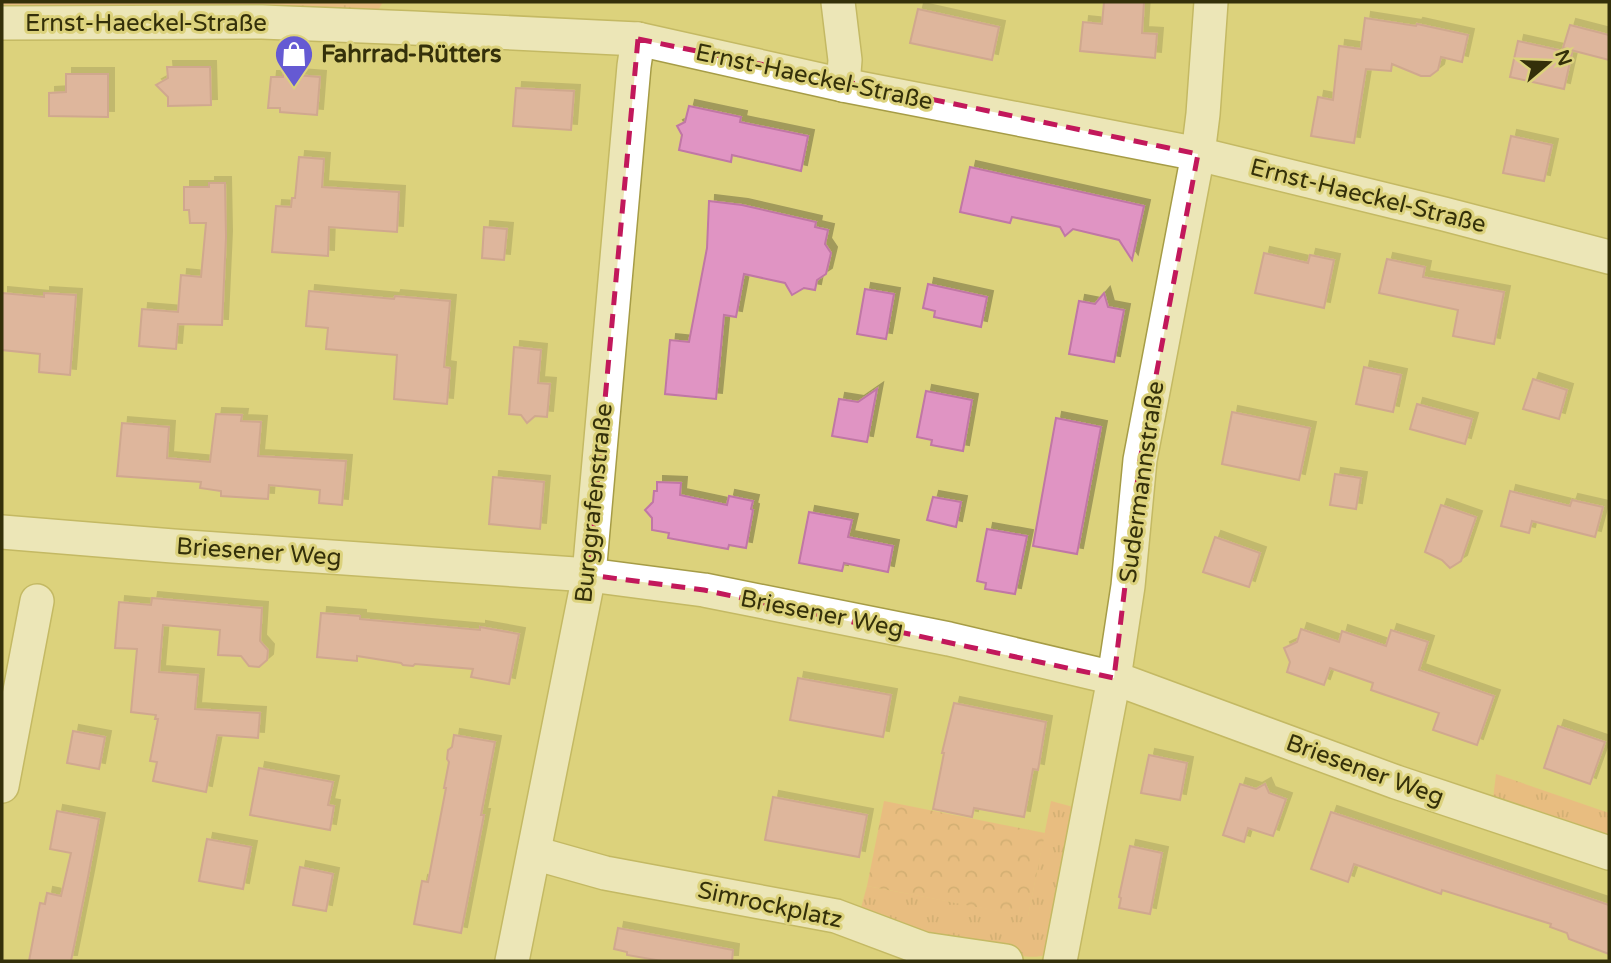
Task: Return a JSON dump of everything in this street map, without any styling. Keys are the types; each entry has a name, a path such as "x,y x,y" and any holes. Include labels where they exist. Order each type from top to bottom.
{"street":[{"path":"838,2 845,60 842,85"},
{"name":"Sudermannstraße","path":"1060,961 1114,678 1128,586 1140,460 1198,154 1211,2"},
{"name":"Ernst-Haeckel-Straße","path":"2,23 262,22 412,15 638,39 842,85 1198,154 1609,257"},
{"name":"Burggrafenstraße","path":"512,961 590,575 638,39"},
{"name":"Briesener Weg","path":"2,532 590,575 704,590 949,639 1114,678 1396,782 1609,853"},
{"path":"2,786 37,601"},
{"name":"Simrockplatz","path":"534,853 605,873 836,916 924,948 1006,961"}],"highlighted area":[{"path":"638,39 1198,154 1140,460 1114,678 704,590 589,575"}],"green space":[{"path":"2,2 383,2 377,12 229,5 2,9"},
{"path":"1496,774 1609,813 1609,839 1493,799"},
{"path":"884,801 1045,833 1028,917 867,886"},
{"path":"1051,801 1077,808 1046,955 1026,956 992,950 859,915 867,886 1028,916"}],"building":[{"path":"1104,2 1144,2 1142,33 1157,34 1155,58 1080,51 1083,22 1102,24"},
{"path":"918,9 999,27 992,60 910,43"},
{"path":"1365,18 1416,26 1417,24 1468,35 1462,62 1441,57 1438,70 1430,76 1421,76 1392,64 1391,71 1366,69 1354,143 1311,136 1318,97 1333,100 1339,46 1361,49"},
{"path":"1570,25 1609,35 1609,60 1563,48"},
{"path":"1518,41 1572,53 1564,89 1510,77"},
{"path":"167,67 210,67 211,105 168,106 168,97 156,85 168,78"},
{"path":"66,74 108,74 108,117 49,116 49,93 66,92"},
{"path":"283,74 320,77 317,115 280,112 280,108 268,108 271,77 283,77"},
{"path":"516,88 574,91 571,130 513,126"},
{"path":"689,106 741,117 740,122 808,136 801,171 732,155 731,162 679,150 682,135 677,126 685,122"},
{"path":"1511,136 1552,145 1544,181 1503,173"},
{"path":"299,157 324,159 322,187 399,192 397,232 329,227 328,256 272,252 276,206 291,207 292,198 295,198"},
{"path":"970,167 1144,206 1132,260 1119,240 1073,229 1065,236 1060,227 1012,217 1010,223 960,212"},
{"path":"209,183 225,183 226,237 222,325 178,324 176,349 139,346 142,309 178,312 181,275 201,277 206,223 190,223 189,210 184,210 184,187 209,187"},
{"path":"709,201 742,205 816,222 815,227 828,230 825,244 831,253 826,274 817,280 815,290 804,288 792,295 785,283 744,274 736,317 724,315 716,399 665,394 670,340 689,342 707,248"},
{"path":"484,227 507,229 504,260 482,258"},
{"path":"1264,253 1308,263 1310,255 1334,260 1324,308 1255,293"},
{"path":"1387,259 1425,267 1423,277 1504,292 1494,344 1453,336 1458,310 1379,293"},
{"path":"928,284 987,297 981,327 934,317 935,311 923,308"},
{"path":"865,289 894,294 886,339 857,334"},
{"path":"309,291 450,301 444,367 450,368 447,404 394,399 397,355 326,349 328,328 306,326"},
{"path":"2,293 44,297 44,293 76,295 70,375 39,372 40,354 2,350"},
{"path":"1104,293 1108,307 1124,310 1114,362 1069,354 1079,301 1095,304"},
{"path":"514,347 541,350 538,383 550,384 547,417 535,416 527,423 521,415 509,414"},
{"path":"1364,367 1401,375 1393,412 1356,404"},
{"path":"1533,379 1567,390 1559,419 1523,409"},
{"path":"877,389 867,442 832,436 839,399 858,402"},
{"path":"926,391 972,400 963,451 931,445 932,440 917,437"},
{"path":"1417,404 1472,419 1465,444 1410,429"},
{"path":"1232,412 1310,428 1299,480 1222,464"},
{"path":"216,414 242,415 241,421 261,422 258,456 346,461 342,505 319,503 320,490 269,485 268,499 221,496 221,491 200,488 201,482 117,476 122,423 169,427 167,458 210,462"},
{"path":"1056,418 1101,427 1077,554 1033,546"},
{"path":"1335,474 1361,478 1356,509 1330,505"},
{"path":"493,477 544,482 540,529 489,524"},
{"path":"657,482 681,483 680,495 727,505 729,496 753,501 746,548 729,545 728,549 668,538 669,533 652,530 652,518 645,510 653,502"},
{"path":"1510,491 1570,506 1572,500 1603,507 1595,537 1532,521 1529,533 1501,526"},
{"path":"933,497 961,502 956,527 927,520"},
{"path":"1441,505 1476,517 1461,561 1450,568 1442,560 1425,552"},
{"path":"809,512 852,520 848,537 893,546 888,572 844,563 842,571 799,563"},
{"path":"987,529 1027,536 1015,594 985,589 986,583 977,581"},
{"path":"1215,537 1260,553 1249,587 1203,572"},
{"path":"152,598 262,608 260,641 268,650 267,660 259,667 249,666 241,656 218,655 220,630 163,625 159,672 198,675 195,709 260,713 258,738 217,735 206,792 153,781 157,762 150,761 158,719 155,719 156,715 131,712 137,649 115,648 119,602 151,605"},
{"path":"321,613 480,630 480,627 519,634 509,684 471,677 473,669 403,665 357,656 357,661 317,657"},
{"path":"1301,629 1339,642 1342,631 1386,646 1391,630 1428,642 1419,670 1494,696 1477,745 1433,730 1439,713 1371,690 1373,683 1330,668 1324,685 1287,672 1290,662 1284,648 1297,642"},
{"path":"798,678 891,695 883,737 790,720"},
{"path":"954,703 1046,722 1038,770 1033,769 1024,817 974,808 972,817 933,809"},
{"path":"1558,726 1605,742 1590,784 1544,768"},
{"path":"73,731 105,737 99,769 67,763"},
{"path":"454,735 495,742 461,933 414,924 422,881 428,882 446,788 448,750 452,747"},
{"path":"1149,755 1187,763 1180,800 1141,793"},
{"path":"259,768 333,782 328,805 334,806 330,830 250,815"},
{"path":"1240,784 1256,789 1265,784 1269,793 1286,799 1273,836 1248,828 1244,842 1223,835"},
{"path":"773,797 867,815 859,857 765,840"},
{"path":"57,811 99,819 71,961 29,961 40,903 45,904 47,893 61,896 71,853 50,849"},
{"path":"1331,812 1609,905 1609,954 1569,939 1567,933 1550,927 1551,924 1442,890 1441,894 1354,864 1348,882 1311,869"},
{"path":"207,839 251,847 243,889 199,881"},
{"path":"1130,846 1162,853 1150,914 1119,908"},
{"path":"300,867 333,874 326,911 293,905"},
{"path":"618,928 733,950 732,961 662,961 627,955 627,952 614,949"}],"place":[{"name":"Fahrrad-Rütters","path":"294,88"}]}
